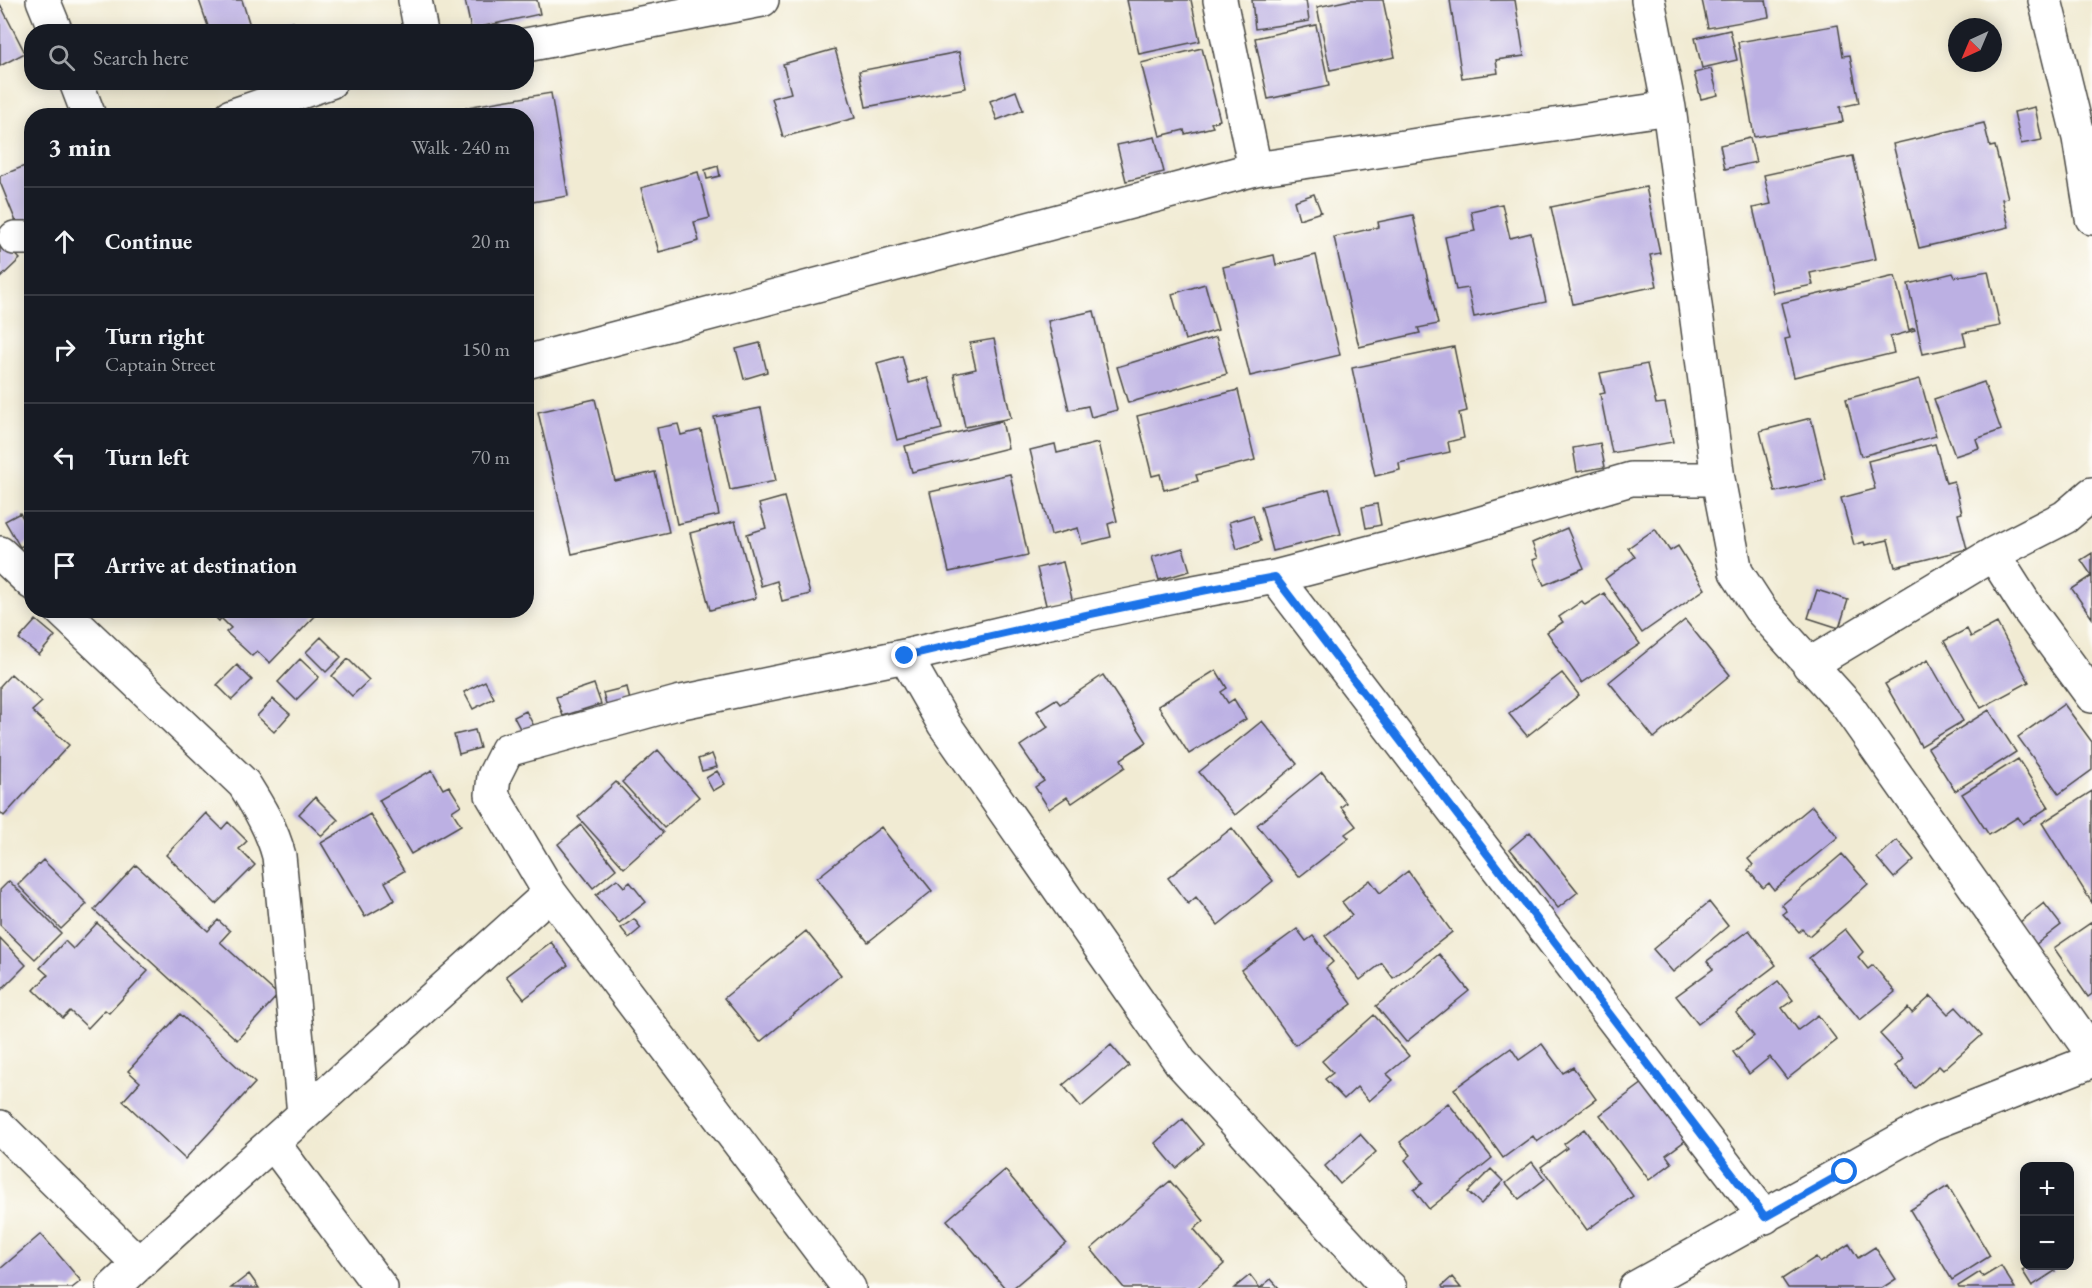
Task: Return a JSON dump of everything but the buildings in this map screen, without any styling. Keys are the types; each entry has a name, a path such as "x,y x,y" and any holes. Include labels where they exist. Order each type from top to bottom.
{"street":[{"path":"43,0 53,24"},
{"path":"415,0 420,24"},
{"path":"534,43 762,0"},
{"path":"1220,0 1255,169"},
{"path":"1648,0 1669,108 1718,479 1736,572 1760,609 1846,704 2092,1053"},
{"path":"2045,0 2079,138 2092,218"},
{"path":"79,90 86,108"},
{"path":"254,108 307,90"},
{"path":"534,360 1255,169 1669,108"},
{"path":"849,1288 550,893 492,795 494,776 507,750 676,703 905,656 1056,620 1275,577 1468,527 1631,479 1718,479"},
{"path":"1809,665 1993,554 2065,517 2092,494"},
{"path":"0,553 24,576"},
{"path":"1993,554 2028,609 2092,696"},
{"path":"1275,577 1765,1217"},
{"path":"69,618 244,784 274,834 279,856 304,1114"},
{"path":"905,656 944,724 1181,1063 1390,1288"},
{"path":"113,1288 550,893"},
{"path":"1635,1288 1928,1125 2092,1061"},
{"path":"0,1127 139,1264"},
{"path":"273,1143 381,1288"}],"route":[{"path":"905,656 1046,623 1275,577 1765,1217 1845,1172"}]}
